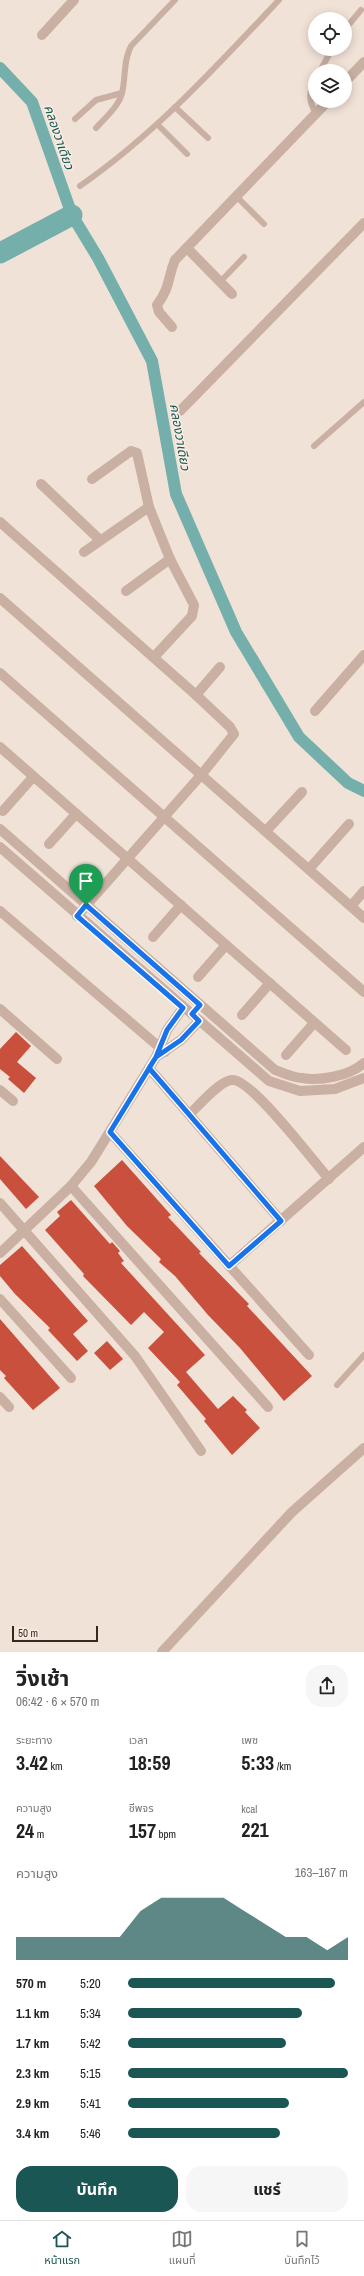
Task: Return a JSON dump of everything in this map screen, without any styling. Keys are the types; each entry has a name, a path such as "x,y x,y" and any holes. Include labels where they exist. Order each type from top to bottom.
{"street":[{"path":"42,35 74,0"},
{"path":"352,75 364,62"},
{"path":"172,327 159,312 157,305 168,288 171,270 175,260 322,108"},
{"path":"180,411 364,223"},
{"path":"187,248 232,294"},
{"path":"92,479 131,451 135,451 138,456 149,507 170,559 195,609 192,616 154,657"},
{"path":"42,484 100,540"},
{"path":"84,552 149,507"},
{"path":"0,522 196,695 230,726 234,734 202,774 77,916"},
{"path":"126,591 170,559"},
{"path":"0,598 364,918"},
{"path":"315,711 364,655"},
{"path":"196,695 220,667"},
{"path":"0,673 364,992"},
{"path":"0,747 33,778 181,905 346,1050"},
{"path":"3,810 33,778"},
{"path":"266,831 302,792"},
{"path":"49,844 76,814"},
{"path":"309,869 349,824"},
{"path":"0,829 275,1070 302,1078 332,1077 360,1067 364,1063"},
{"path":"0,848 269,1081 300,1091 335,1089 364,1078"},
{"path":"351,906 364,891"},
{"path":"153,937 181,905"},
{"path":"0,911 160,1052"},
{"path":"198,977 226,945"},
{"path":"242,1015 270,983"},
{"path":"160,1052 181,1040 195,1018 200,1005"},
{"path":"0,1253 71,1186 91,1162 160,1052 167,1030 183,1008"},
{"path":"0,1009 58,1059"},
{"path":"286,1055 314,1023"},
{"path":"149,1068 281,1221"},
{"path":"190,1114 225,1081 236,1080 255,1092 329,1179"},
{"path":"0,1090 13,1101"},
{"path":"110,1132 308,1355"},
{"path":"229,1266 364,1147"},
{"path":"71,1186 268,1407"},
{"path":"0,1203 135,1356 201,1452"},
{"path":"0,1299 71,1378"},
{"path":"0,1397 9,1407"},
{"path":"162,1652 292,1512 364,1448"}],"lane":[{"path":"96,128 119,101 122,93 126,54 131,46 175,0"},
{"path":"80,186 118,160 158,125 279,0"},
{"path":"352,21 361,10"},
{"path":"75,119 96,100 122,93"},
{"path":"175,108 208,138"},
{"path":"312,108 316,114"},
{"path":"158,125 187,154"},
{"path":"237,197 264,224"},
{"path":"220,282 244,257"},
{"path":"314,446 364,402"},
{"path":"336,1385 364,1355"}],"building":[{"path":"16,1032 31,1046 17,1062 36,1078 24,1093 8,1079 10,1077 0,1069 0,1049"},
{"path":"0,1156 39,1197 26,1209 0,1179"},
{"path":"122,1160 171,1215 168,1217 201,1252 199,1253 249,1304 247,1306 312,1376 284,1401 240,1348 208,1315 175,1276 159,1262 161,1259 127,1226 94,1186"},
{"path":"71,1200 110,1244 112,1242 120,1251 118,1253 124,1261 121,1263 205,1355 186,1372 218,1409 233,1396 247,1410 245,1412 260,1428 232,1455 204,1421 206,1419 177,1385 180,1382 148,1348 164,1332 144,1312 131,1325 83,1276 84,1274 45,1230 60,1216 57,1212"},
{"path":"22,1246 88,1321 73,1334 88,1351 77,1361 48,1330 50,1328 15,1294 0,1276 0,1265"},
{"path":"0,1319 60,1388 33,1410 4,1378 6,1376 0,1370"},
{"path":"107,1341 123,1359 110,1370 94,1353"}],"waterway":[{"name":"คลองวาเดียว","path":"0,68 32,102 72,215 98,258 152,361 176,494 236,632 299,737 348,783 364,791"},
{"path":"0,253 72,215"}],"route":[{"path":"86,905 77,916 183,1008 167,1030 158,1047 156,1057 149,1068 110,1132 229,1266 281,1221 230,1160 149,1068 156,1057 181,1040 199,1021 192,1014 200,1005 86,905"}]}
